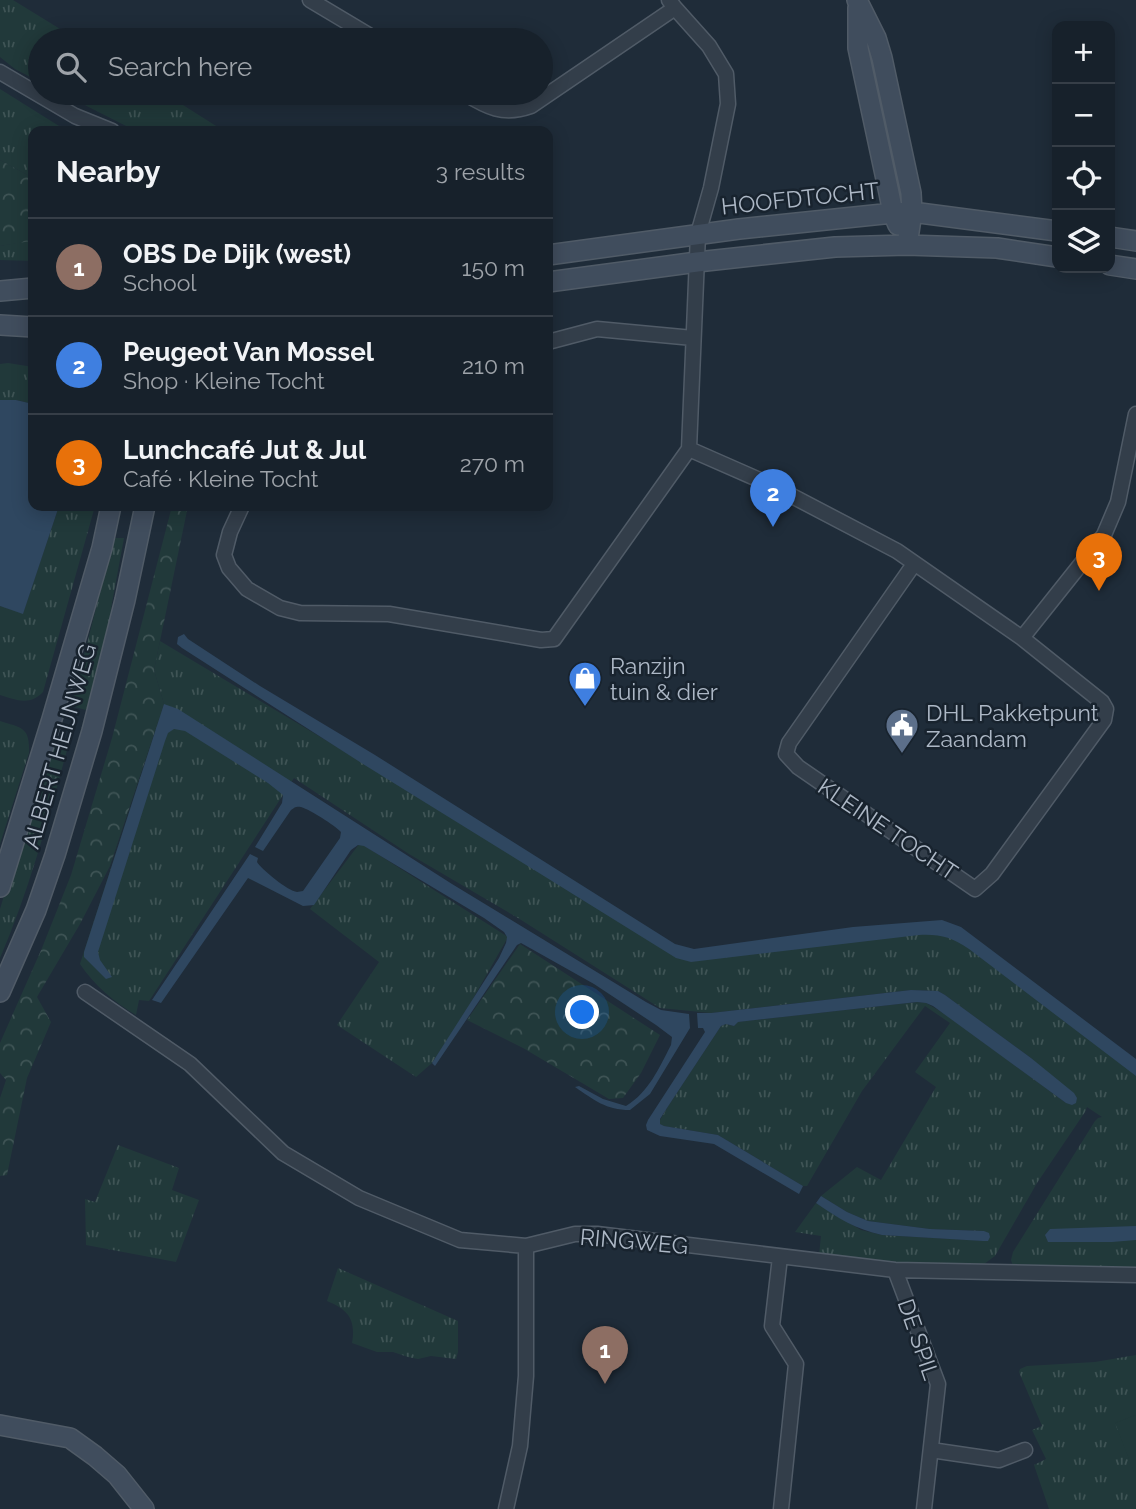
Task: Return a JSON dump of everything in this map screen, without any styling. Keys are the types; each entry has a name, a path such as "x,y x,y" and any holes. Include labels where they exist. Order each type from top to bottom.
{"main road":[{"path":"858,2 876,38 882,58 911,193 903,212 907,245"},
{"name":"HOOFDTOCHT","path":"553,254 698,234 903,212 1052,230"},
{"path":"1115,238 1136,241"},
{"path":"553,281 835,247 907,245 997,248 1052,256"},
{"path":"1115,266 1136,269"},
{"path":"0,291 28,288"},
{"path":"0,326 28,327"},
{"name":"ALBERT HEIJNWEG","path":"0,887 56,706 102,548 110,511"},
{"name":"ALBERT HEIJNWEG","path":"0,992 36,910 55,855 92,731 144,511"},
{"path":"0,1425 69,1438 117,1475 144,1509"}],"street":[{"path":"310,0 357,28"},
{"path":"240,511 224,555 229,568 247,589 280,608 300,613 389,614 541,640 554,639 689,449 698,234 711,188 728,104 726,75 709,47 672,4 553,90"},
{"path":"0,72 28,88"},
{"path":"56,105 99,126"},
{"path":"486,105 505,111 521,110 532,105"},
{"path":"553,341 597,329 693,338"},
{"path":"1022,638 1104,535 1118,502 1136,414"},
{"name":"KLEINE TOCHT","path":"689,449 771,485 897,551 1022,638 1102,702 1106,709 1104,720 992,874 975,889 798,767 786,754 789,743 914,564"},
{"name":"RINGWEG","path":"85,992 190,1064 283,1153 359,1198 460,1240 526,1246 575,1234 597,1234 895,1270 1136,1275"},
{"path":"506,1509 520,1446 525,1383 526,1246"},
{"path":"780,1257 772,1326 796,1364 781,1509"},
{"name":"DE SPIL","path":"895,1270 938,1384 924,1509"},
{"path":"931,1450 999,1460 1025,1450"}],"green space":[{"path":"0,0 13,0 58,28 28,28 28,76 0,57"},
{"path":"0,89 59,126 28,126 28,175 0,160"},
{"path":"85,105 183,105 216,126 126,126"},
{"path":"0,160 28,175 28,241 0,246"},
{"path":"28,241 28,261 0,260 0,246"},
{"path":"0,364 28,366 28,403 0,400"},
{"path":"57,511 94,511 43,692 33,699 17,700 0,695 0,606 23,613"},
{"path":"171,511 187,511 154,670 164,704 110,866 37,997 51,1022 27,1078 7,1175 0,1176 0,1098 6,1080 0,1073 0,1043 71,875 112,738"},
{"path":"114,538 124,538 106,643 86,710 71,706"},
{"path":"160,641 680,954 948,928 1136,1066 1136,1267 1029,1270 1014,1269 1011,1260 1013,1252 1095,1121 1102,1117 1087,1107 1037,1183 995,1256 984,1264 968,1269 819,1255 821,1236 795,1232 816,1203 861,1230 882,1235 988,1241 984,1231 930,1229 868,1221 821,1196 857,1167 881,1180 936,1087 915,1072 950,1023 925,1006 862,1091 807,1186 718,1135 660,1124 667,1108 721,1026 734,1026 737,1022 926,1003 1066,1103 1031,1058 938,991 911,990 711,1013 660,1008 518,918 409,854 294,778 149,1001 139,1000 136,1015 128,1010 98,986 80,964 164,704 154,670"},
{"path":"0,721 14,725 26,733 29,753 0,844"},
{"path":"60,740 67,750 60,776 29,881 0,958 0,909 49,748"},
{"path":"360,843 508,937 462,1018 432,1063 416,1077 337,1025 379,962 310,909"},
{"path":"520,944 660,1035 641,1073 623,1098 609,1099 523,1048 467,1020"},
{"path":"118,1145 179,1168 172,1190 199,1200 176,1262 86,1245 85,1199 95,1202"},
{"path":"338,1268 458,1321 456,1359 431,1356 418,1359 393,1352 377,1352 352,1343 352,1322 346,1312 327,1301"},
{"path":"1136,1355 1136,1509 1049,1509 1034,1465 1046,1459 1032,1430 1042,1426 1020,1369 1027,1366 1095,1362"},
{"path":"1136,1415 1136,1471 1134,1472 1115,1423"}],"water":[{"path":"0,400 16,400 28,403 28,511 57,511 23,614 0,606"},
{"path":"184,634 260,686 375,755 675,944 694,949 853,927 942,920 961,927 1136,1059 1136,1076 969,949 945,937 919,935 691,962 676,958 182,648 177,644 178,637"},
{"path":"164,704 178,709 452,884 646,1002 661,1010 689,1014 690,1028 650,1094 630,1110 622,1110 601,1103 575,1087 579,1086 603,1099 626,1106 641,1094 653,1079 671,1045 672,1037 594,984 521,943 517,945 435,1066 432,1063 499,958 507,937 484,918 364,846 358,845 351,850 314,905 303,906 248,878 161,1003 152,1000 250,854 258,858 259,865 281,884 293,891 303,891 340,838 341,832 316,814 297,807 291,810 263,851 255,847 282,803 283,795 185,731 174,729 168,733 165,741 98,952 100,960 112,977 106,979 84,957 84,952"},
{"path":"911,990 938,991 945,995 1074,1093 1076,1103 1066,1103 933,1006 917,1002 721,1026 660,1119 660,1124 664,1126 718,1135 803,1186 799,1194 714,1144 660,1136 647,1130 648,1120 705,1032 703,1028 698,1028 697,1013"},
{"path":"821,1196 868,1221 930,1229 984,1231 989,1233 990,1237 988,1241 983,1241 872,1233 816,1203"},
{"path":"1136,1226 1136,1240 1048,1242 1045,1235 1050,1229"}],"place":[{"name":"Peugeot Van Mossel","path":"773,527"},
{"name":"Lunchcafé Jut & Jul","path":"1099,591"},
{"name":"Ranzijn tuin & dier","path":"585,708"},
{"name":"DHL Pakketpunt Zaandam","path":"902,755"},
{"name":"OBS De Dijk (west)","path":"605,1384"}]}
